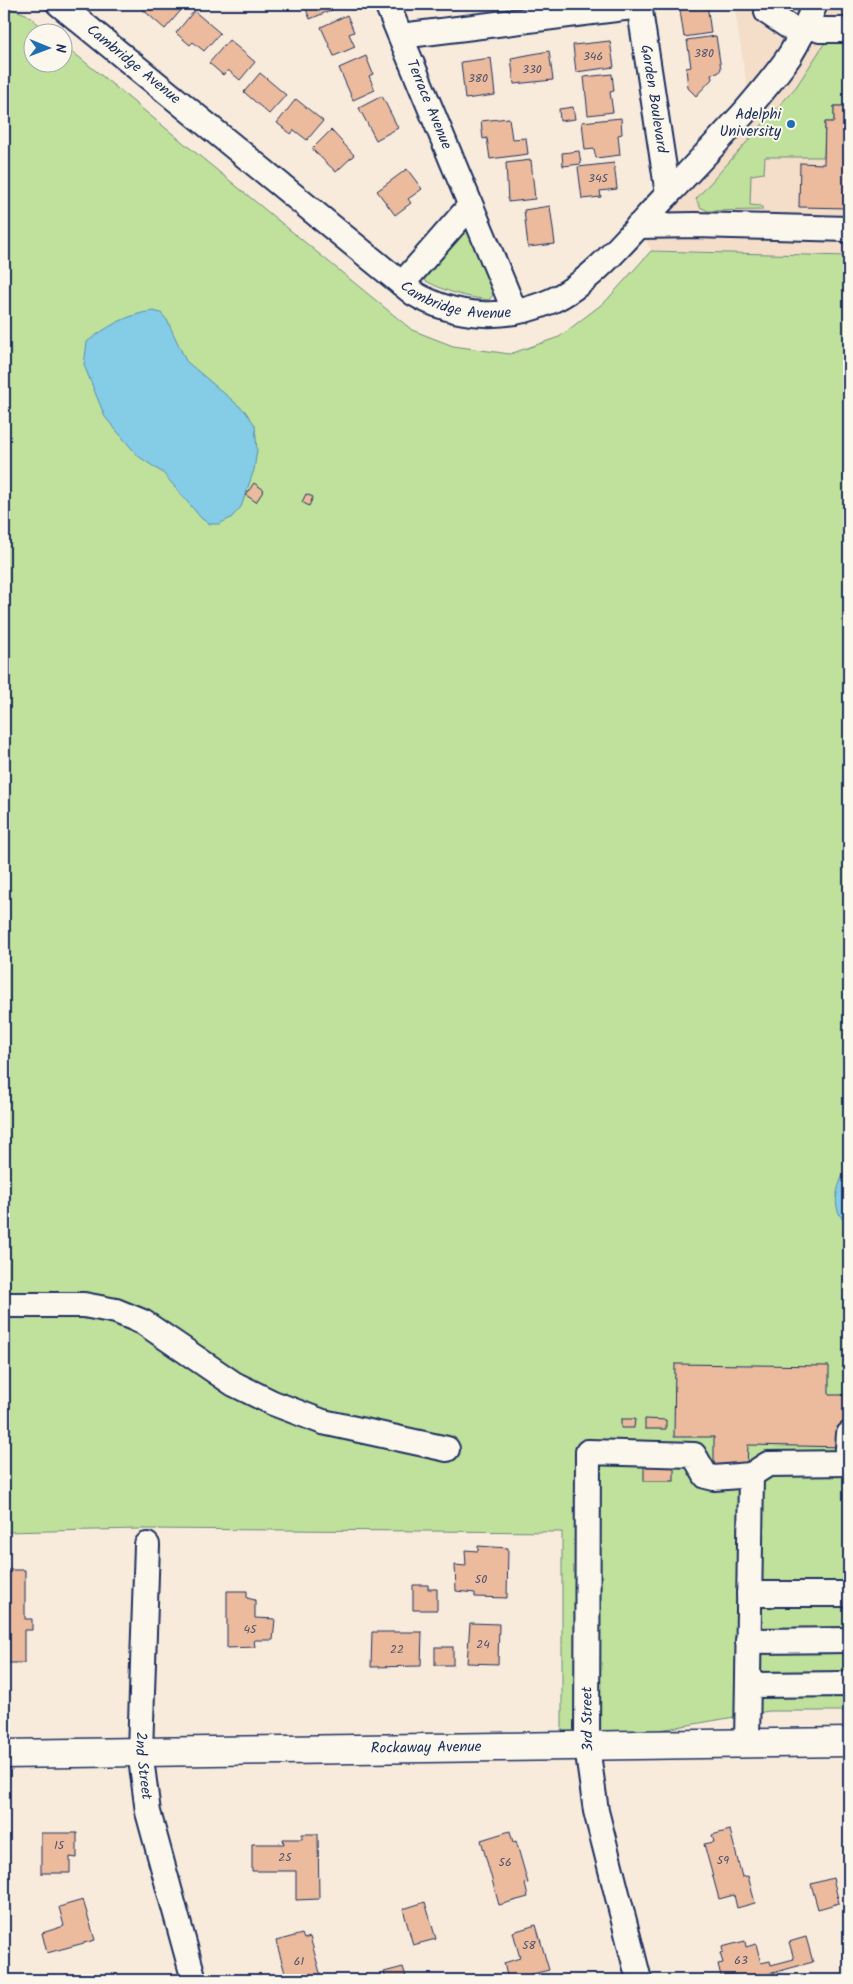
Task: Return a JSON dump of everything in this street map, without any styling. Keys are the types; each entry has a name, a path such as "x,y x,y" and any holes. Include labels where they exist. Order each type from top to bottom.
{"main road":[{"name":"Rockaway Avenue","path":"4,1754 849,1742"}],"street":[{"name":"Cambridge Avenue","path":"59,4 402,284 426,300 444,307 490,315 535,308 569,292 599,267 765,89 791,54 808,21"},
{"name":"Terrace Avenue","path":"387,4 515,312"},
{"path":"401,36 640,5"},
{"name":"Garden Boulevard","path":"640,5 680,204 695,224"},
{"path":"767,12 808,21 820,30 849,30"},
{"path":"402,284 470,206"},
{"path":"638,226 695,224 849,229"},
{"path":"4,1305 84,1306 116,1311 143,1322 234,1384 273,1403 323,1422 447,1449"},
{"path":"747,1744 751,1475 768,1464 848,1463 849,1434"},
{"name":"3rd Street","path":"639,1980 596,1811 587,1747 588,1452 694,1455 706,1476 714,1478 751,1475"},
{"name":"2nd Street","path":"147,1545 140,1751 148,1812 194,1980"},
{"path":"749,1594 849,1594"},
{"path":"748,1641 849,1640"},
{"path":"748,1685 849,1684"}],"shaded area":[{"name":"Adelphi University","path":"734,4 849,4 849,256 651,250 638,226 750,105"}],"green space":[{"path":"4,6 26,14 36,22 22,22 22,72 72,72 72,51 412,330 453,346 510,354 559,337 606,301 651,251 849,256 849,1711 769,1711 562,1747 562,1532 140,1529 4,1532"},
{"path":"849,37 849,106 834,106 834,122 825,122 824,157 765,157 764,173 751,175 750,205 761,206 763,210 708,211 700,207 696,199 796,87 828,38"},
{"path":"465,231 472,233 495,292 489,300 456,293 424,280"}],"water":[{"path":"153,311 161,313 167,320 186,361 245,411 255,425 257,450 254,470 241,507 231,518 219,524 210,524 202,519 163,473 138,456 105,417 84,365 87,342 118,322 135,315"},
{"path":"847,1168 849,1168 849,1225 839,1213 836,1198"}],"building":[{"path":"145,4 178,4 182,9 165,29 141,8"},
{"path":"304,4 340,4 341,6 310,19"},
{"path":"679,4 707,4 711,33 684,37"},
{"path":"194,11 220,33 204,51 193,42 190,45 176,33"},
{"path":"347,15 354,32 349,34 355,47 334,56 321,27"},
{"path":"716,36 721,69 718,73 711,74 712,79 696,96 688,88 686,68 691,67 687,40"},
{"path":"229,40 255,62 240,80 228,70 223,75 209,63"},
{"path":"610,41 614,67 576,72 573,45"},
{"path":"549,51 553,80 514,84 511,58"},
{"path":"366,56 373,74 369,76 375,90 353,100 339,68"},
{"path":"491,58 495,95 465,99 461,62"},
{"path":"260,73 286,95 269,114 244,92"},
{"path":"612,74 614,91 610,92 613,112 588,115 584,77"},
{"path":"382,96 398,128 376,140 359,108"},
{"path":"296,99 323,121 307,140 294,130 291,134 277,123"},
{"path":"834,106 849,106 849,208 799,207 800,163 824,164 825,122 834,122"},
{"path":"573,107 575,119 560,121 559,109"},
{"path":"509,118 512,139 526,138 528,154 490,159 487,138 483,139 481,121"},
{"path":"621,118 622,134 618,135 620,155 596,158 594,149 585,150 582,122"},
{"path":"331,130 354,155 336,172 312,149"},
{"path":"579,151 581,164 563,166 562,153"},
{"path":"531,160 535,199 508,202 506,163"},
{"path":"614,163 617,189 600,191 601,197 582,199 578,167"},
{"path":"407,169 422,189 408,199 411,203 395,215 377,191"},
{"path":"550,206 555,244 528,247 524,210"},
{"path":"254,483 264,490 256,502 246,495"},
{"path":"306,494 313,497 309,506 302,502"},
{"path":"675,1364 829,1366 829,1395 848,1395 847,1447 748,1445 747,1466 714,1466 714,1437 674,1437"},
{"path":"621,1419 635,1419 634,1428 621,1428"},
{"path":"645,1419 666,1420 666,1429 645,1429"},
{"path":"644,1465 674,1465 674,1481 644,1481"},
{"path":"478,1546 508,1548 507,1598 475,1597 475,1593 456,1591 455,1565 466,1566 465,1550 478,1551"},
{"path":"4,1570 25,1570 25,1619 32,1619 32,1630 24,1630 24,1663 4,1663"},
{"path":"413,1585 428,1585 428,1589 437,1589 437,1610 413,1610"},
{"path":"227,1591 247,1591 247,1598 255,1600 255,1618 275,1619 273,1640 254,1640 255,1647 227,1648"},
{"path":"470,1623 499,1624 498,1664 467,1663"},
{"path":"372,1632 422,1632 421,1666 371,1667"},
{"path":"435,1647 453,1647 453,1665 435,1665"},
{"path":"730,1830 742,1877 748,1876 755,1903 737,1908 734,1895 719,1899 704,1844 714,1842 712,1835"},
{"path":"510,1831 513,1842 516,1841 528,1883 525,1884 528,1897 499,1905 481,1840"},
{"path":"41,1833 77,1833 77,1858 70,1857 70,1873 41,1873"},
{"path":"302,1834 318,1834 319,1899 296,1900 296,1871 252,1871 252,1844 284,1844 283,1839 302,1839"},
{"path":"833,1878 839,1903 818,1909 811,1884"},
{"path":"83,1900 95,1940 47,1953 42,1933 64,1926 59,1907"},
{"path":"425,1902 436,1939 413,1945 403,1909"},
{"path":"536,1925 549,1970 508,1980 504,1963 520,1958 513,1932"},
{"path":"302,1934 304,1939 310,1937 322,1980 287,1980 276,1941"},
{"path":"806,1937 813,1962 746,1980 722,1980 718,1964 723,1963 720,1953 723,1952 722,1947 745,1941 746,1947 756,1944 761,1963 770,1961 771,1965 794,1959 789,1942"},
{"path":"403,1967 407,1980 386,1980 384,1972"}],"place":[{"name":"Adelphi University","path":"791,124"}]}
